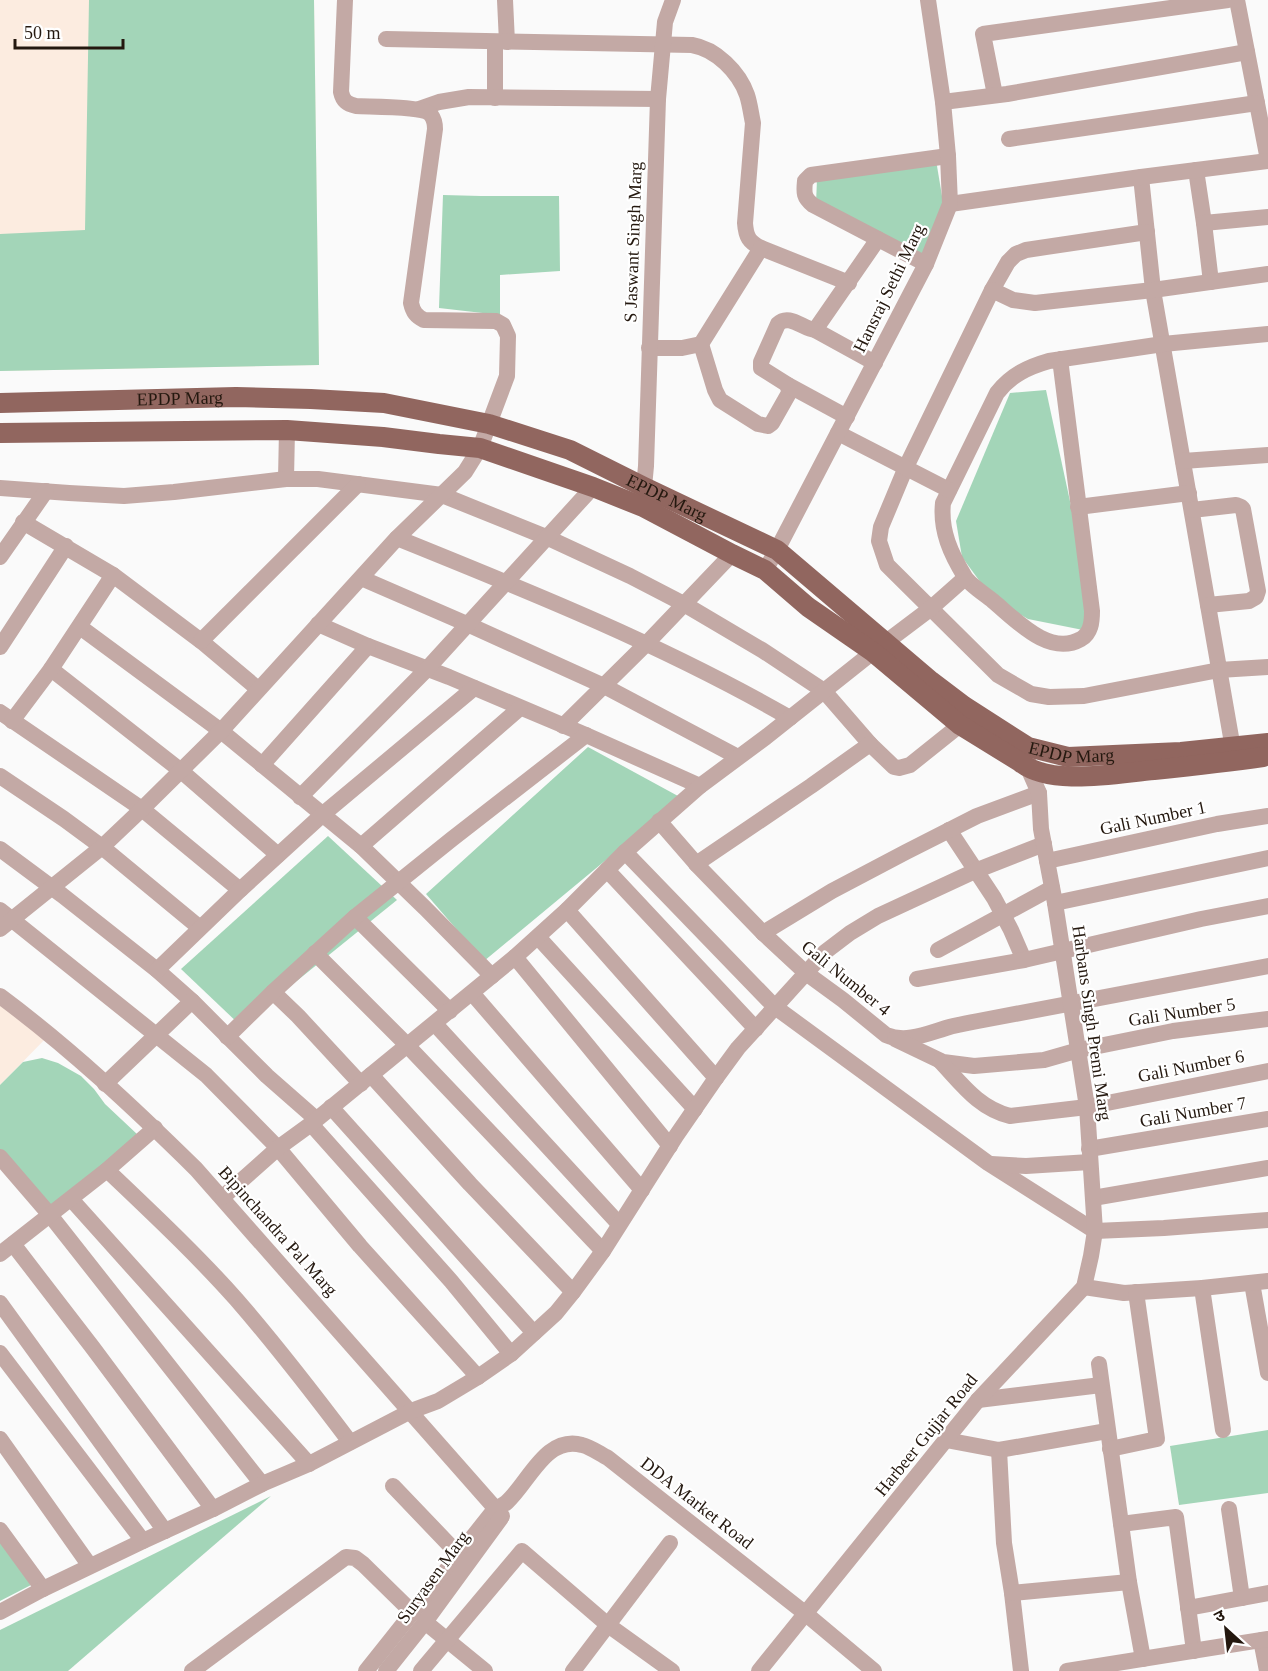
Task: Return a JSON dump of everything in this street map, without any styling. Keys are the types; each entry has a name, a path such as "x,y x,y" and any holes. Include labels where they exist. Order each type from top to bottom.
{"main road":[{"name":"EPDP Marg","path":"0,403 236,397 311,399 384,403 489,424 570,450 777,550 960,725 1028,768 1056,776 1087,777 1234,754 1268,743"},
{"name":"EPDP Marg","path":"0,433 287,430 383,436 480,448 643,507 765,570 808,607 879,647 1028,747 1068,757 1181,752 1268,756"}],"street":[{"path":"345,0 341,92 342,99 350,105 419,109 456,98 658,99"},
{"path":"495,98 505,0"},
{"name":"S Jaswant Singh Marg","path":"644,487 658,99 664,22 673,0"},
{"name":"Hansraj Sethi Marg","path":"765,570 926,264 950,204 943,102 928,0"},
{"path":"995,95 983,34 1228,0"},
{"path":"950,204 1268,160 1237,0"},
{"path":"386,39 692,45 709,50 727,65 747,94 753,123 746,230 750,241 761,248 849,283"},
{"path":"943,102 1247,52"},
{"path":"1009,139 1257,103"},
{"path":"419,109 432,116 435,129 411,303 412,311 424,320 496,321 503,325 508,336 507,376 480,448 465,472 397,538 221,731 102,847 53,888 4,919 206,1075 278,1148 360,1246 478,1377"},
{"path":"926,264 808,201 804,194 806,178 811,175 948,156"},
{"path":"1196,170 1211,282"},
{"path":"1141,177 1154,290 1234,754"},
{"path":"1204,223 1268,217"},
{"path":"1147,232 1026,250 1016,254 1008,262 906,466 881,527 879,541 887,565 930,609 998,675 1031,694 1049,698 1084,696 1219,670 1268,667"},
{"path":"815,330 878,239"},
{"path":"649,348 682,348 701,344 761,248"},
{"path":"992,290 1013,300 1035,303 1268,274"},
{"path":"846,417 763,370 760,365 778,324 787,319 815,330 874,363"},
{"path":"1060,359 1092,623 1086,636 1074,643 1057,644 1031,632 965,578 948,545 942,514 943,503 997,393 1009,379 1034,365 1060,359 1163,344 1268,334"},
{"path":"701,344 720,400 758,424 768,426 772,423 789,393 788,385"},
{"path":"286,479 287,430"},
{"path":"838,432 949,490"},
{"path":"1183,461 1268,455"},
{"path":"0,488 124,496 286,479 318,478 442,495 546,537 630,576 684,604 762,650 824,691 870,744 894,767 910,765 960,725"},
{"path":"201,641 358,484"},
{"path":"300,797 426,670 593,487"},
{"path":"0,557 46,491"},
{"path":"1078,507 1189,493"},
{"path":"1192,510 1236,505 1243,509 1258,591 1249,601 1208,605"},
{"path":"23,522 112,575 201,641 258,689"},
{"path":"397,538 505,581 646,644 724,682 790,718"},
{"path":"0,647 66,546"},
{"path":"563,726 732,554"},
{"path":"112,575 51,669 6,717 142,809 240,890"},
{"path":"361,578 604,686 738,757"},
{"path":"223,1197 278,1148 314,1122 538,938 625,852 700,786 930,609 965,578"},
{"path":"318,624 586,735 700,786"},
{"path":"80,627 221,731 361,846 492,976"},
{"path":"262,765 368,646"},
{"path":"51,669 180,770 278,855"},
{"path":"157,970 322,815 474,688"},
{"path":"361,846 520,708"},
{"path":"227,1037 355,917 586,735"},
{"path":"696,864 870,744"},
{"path":"1028,747 1028,768"},
{"name":"Harbans Singh Premi Marg","path":"1028,768 1039,793 1041,829 1062,952 1066,1005 1079,1050 1087,1107 1095,1231 1084,1287"},
{"path":"0,776 102,847 200,928"},
{"path":"763,933 875,867 977,816 1039,793"},
{"name":"Gali Number 1","path":"1047,861 1217,824 1268,816"},
{"name":"Gali Number 4","path":"659,821 696,864 763,933 806,973 886,1035 895,1038 911,1038 948,1027 1268,966"},
{"path":"949,830 1002,914 1024,960"},
{"path":"0,1612 142,1541 309,1464 411,1411 438,1401 512,1354 556,1313 573,1292 603,1251 694,1109 738,1048 825,952 878,916 975,871 1044,844"},
{"path":"0,849 157,970 192,1001 314,1122 512,1354"},
{"path":"625,852 775,1007 988,1163 1095,1231 1188,1227 1268,1220"},
{"path":"938,950 1002,914 1054,896 1268,858"},
{"path":"607,870 756,1029"},
{"path":"917,979 1024,960 1268,906"},
{"path":"567,910 716,1078"},
{"path":"355,917 450,1011"},
{"path":"538,938 694,1109"},
{"path":"315,953 603,1251"},
{"path":"515,957 670,1146"},
{"path":"273,992 366,1079 573,1292"},
{"path":"472,993 642,1190"},
{"name":"Bipinchandra Pal Marg","path":"0,996 39,1025 155,1128 223,1197 411,1411 501,1509"},
{"path":"105,1084 192,1001"},
{"name":"Gali Number 5","path":"895,1038 940,1061 974,1066 1044,1060 1079,1050 1173,1031 1268,1019"},
{"path":"435,1023 619,1224"},
{"name":"Gali Number 6","path":"940,1061 978,1101 998,1113 1010,1116 1087,1107 1268,1071"},
{"path":"331,1107 534,1333"},
{"name":"Gali Number 7","path":"988,1163 1026,1166 1268,1119"},
{"path":"155,1128 107,1170 4,1250 93,1348 213,1509"},
{"path":"0,1157 50,1215 262,1484"},
{"path":"1093,1198 1268,1168"},
{"path":"107,1170 179,1239 234,1297 286,1357 350,1442"},
{"path":"71,1199 309,1464"},
{"path":"1084,1287 1124,1293 1260,1282 1268,1373"},
{"name":"Harbeer Gujjar Road","path":"759,1671 978,1400 1084,1287"},
{"path":"1202,1288 1223,1430"},
{"path":"1110,1449 1156,1440 1136,1292"},
{"path":"0,1303 165,1531"},
{"path":"0,1353 142,1541"},
{"path":"1099,1364 1129,1582 1143,1659"},
{"path":"978,1400 1101,1385"},
{"path":"946,1440 999,1450 1107,1431"},
{"path":"0,1439 90,1566"},
{"name":"DDA Market Road","path":"501,1509 545,1456 556,1447 567,1443 583,1445 608,1458 806,1614 874,1671"},
{"path":"999,1450 1004,1543 1022,1671"},
{"path":"393,1486 458,1554"},
{"name":"Suryasen Marg","path":"386,1671 458,1554 501,1509"},
{"name":"Suryasen Marg","path":"366,1671 419,1618 501,1509"},
{"path":"1229,1509 1242,1598"},
{"path":"1121,1524 1176,1517 1194,1651"},
{"path":"0,1530 43,1589"},
{"path":"573,1671 670,1543"},
{"path":"421,1671 522,1551 608,1625 672,1671"},
{"path":"192,1671 346,1557 354,1558 363,1564 419,1618 485,1671"},
{"path":"1012,1593 1129,1582"},
{"path":"1188,1608 1268,1593"},
{"path":"1067,1671 1265,1639 1267,1671"}],"shaded area":[{"path":"0,0 314,0 319,365 0,371"},
{"path":"0,998 51,1033 0,1085"}],"green space":[{"path":"89,0 314,0 319,365 0,371 0,234 85,230"},
{"path":"936,160 944,208 920,260 816,204 817,179"},
{"path":"443,195 559,196 560,271 500,275 500,315 439,308"},
{"path":"1046,390 1076,529 1088,631 1028,619 992,598 962,557 956,521 1010,393"},
{"path":"588,747 689,802 612,855 484,961 426,894"},
{"path":"328,836 397,900 241,1026 181,969"},
{"path":"42,1058 58,1063 81,1076 105,1104 138,1135 48,1211 0,1162 0,1085 23,1062"},
{"path":"1268,1430 1268,1493 1179,1505 1170,1446"},
{"path":"271,1496 68,1671 0,1671 0,1630"},
{"path":"0,1542 31,1585 0,1601"}]}
